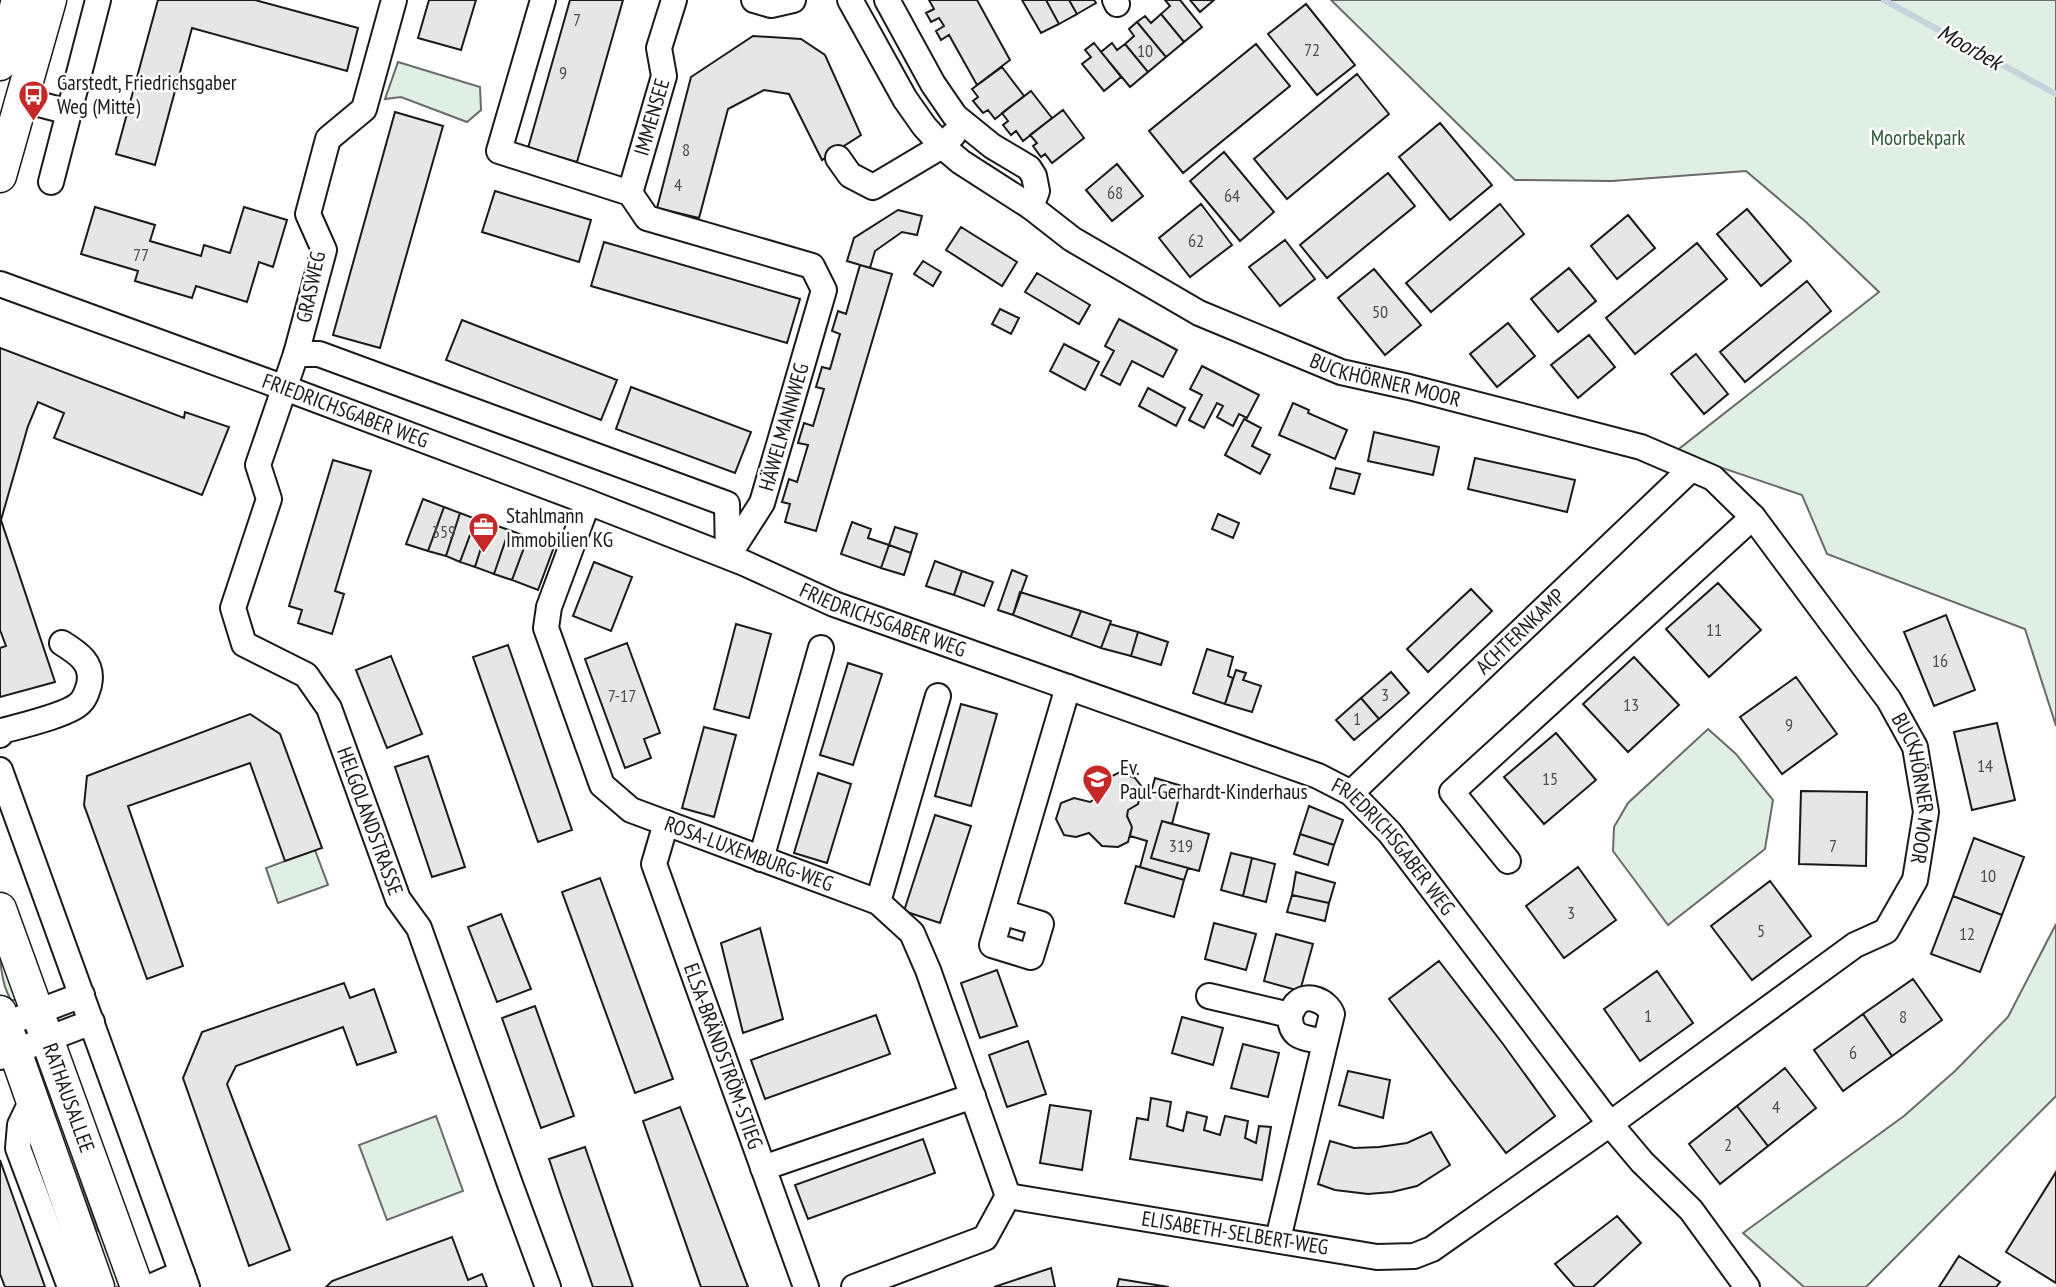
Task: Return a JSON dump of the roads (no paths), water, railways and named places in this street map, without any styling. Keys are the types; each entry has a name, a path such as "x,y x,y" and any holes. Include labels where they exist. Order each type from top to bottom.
{"main road":[{"path":"0,64 18,0"},
{"path":"0,176 50,0"},
{"name":"RATHAUSALLEE","path":"0,909 136,1287"},
{"name":"RATHAUSALLEE","path":"4,1034 32,1100 98,1287"}],"street":[{"path":"51,182 98,0"},
{"name":"GRASWEG","path":"285,388 324,250 308,214 328,139 365,108 394,0"},
{"path":"543,0 499,151 630,193"},
{"name":"IMMENSEE","path":"630,193 664,76 659,48 674,0"},
{"path":"754,0 771,5 793,0"},
{"name":"BUCKHÖRNER MOOR","path":"850,0 905,99 942,146 961,162 1031,207 1072,239 1199,313 1341,372 1641,447 1713,478 1753,517 1889,700 1915,747 1926,811 1915,880 1886,931 1855,945 1610,1124"},
{"path":"887,0 946,105 964,124 992,146 1029,168 1037,184 1031,207"},
{"path":"23,100 69,112"},
{"path":"838,158 850,175 873,187 942,146 964,124"},
{"name":"HÄWELMANNWEG","path":"630,193 647,218 812,266 824,290 762,503 728,556"},
{"name":"FRIEDRICHSGABER WEG","path":"0,284 588,502 728,556 834,604 1318,776 1351,793 1390,833 1610,1124 1642,1162 1691,1210 1747,1287"},
{"name":"FRIEDRICHSGABER WEG","path":"296,354 319,354 726,504 728,556"},
{"name":"HELGOLANDSTRASSE","path":"285,388 258,465 269,499 233,608 244,644 306,675 329,708 398,899 419,928 548,1287"},
{"name":"ACHTERNKAMP","path":"1351,793 1691,468"},
{"path":"1721,486 1754,494 1774,546"},
{"name":"ROSA-LUXEMBURG-WEG","path":"588,502 549,607 546,628 602,785 631,810 878,902 912,933 928,970 1008,1196"},
{"path":"1508,861 1452,792 1753,517"},
{"path":"0,735 2,731 78,705 87,694 91,679 88,664 80,654 62,643"},
{"path":"761,859 821,648"},
{"path":"1002,912 1068,687"},
{"path":"878,902 939,696"},
{"path":"0,770 184,1280 150,1287"},
{"name":"ELSA-BRÄNDSTRÖM-STIEG","path":"666,823 654,864 806,1287"},
{"path":"42,1026 82,995"},
{"path":"1209,996 1290,1015"},
{"path":"1278,1239 1332,1014 1330,1008 1318,1000 1302,1000 1295,1004 1290,1015 1293,1032 1324,1042"},
{"path":"4,1034 42,1026 92,1022"},
{"path":"763,1168 972,1096"},
{"path":"32,1100 20,1125 18,1148 70,1287"},
{"name":"ELISABETH-SELBERT-WEG","path":"1008,1196 1377,1256 1414,1256 1432,1248 1610,1124"},
{"path":"854,1287 985,1238 1008,1196"}],"waterway":[{"name":"Moorbek","path":"1884,0 2056,94"}],"place":[{"name":"Garstedt, Friedrichsgaber Weg (Mitte)","path":"34,122"},
{"name":"Stahlmann Immobilien KG","path":"483,555"},
{"name":"Ev. Paul-Gerhardt-Kinderhaus","path":"1097,807"}],"park label":[{"name":"Moorbekpark","path":"1918,138"}]}
